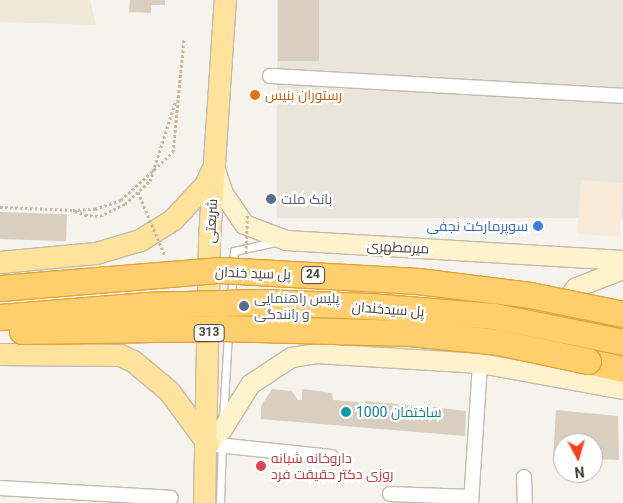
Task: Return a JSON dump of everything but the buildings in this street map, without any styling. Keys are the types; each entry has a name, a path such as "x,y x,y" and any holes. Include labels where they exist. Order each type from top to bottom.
{"highway":[{"name":"پل سید خندان","path":"0,288 220,270 418,281 530,295 623,314"},
{"name":"پل سیدخندان","path":"0,317 145,305 261,302 360,306 494,316 623,342"},
{"path":"0,331 220,328 410,333 498,342 588,372 623,369"}],"main road":[{"name":"شریعتی","path":"204,503 217,439 210,238 225,0"},
{"name":"میرمطهری","path":"214,164 223,193 244,224 286,240 623,260"},
{"path":"3,262 96,253 140,240 178,214 205,184 214,164"},
{"path":"3,262 23,284 29,308 24,333 5,354"},
{"path":"623,269 576,287 560,306 554,327 558,348 568,370 588,372 623,389"},
{"path":"5,354 120,355 133,361 169,391 217,439 250,384 291,357 316,353 588,372"}],"street":[{"path":"270,76 623,96"},
{"path":"390,494 471,500 480,363"},
{"path":"217,439 331,457"},
{"path":"524,477 525,503"},
{"path":"0,488 171,498"}],"lane":[{"path":"220,503 217,439 234,251 257,243 286,240"}],"path":[{"path":"0,207 95,209 121,200 173,152 184,39"},
{"path":"73,210 85,216 100,216 138,192 150,181 179,92"},
{"path":"138,192 166,259 174,259"},
{"path":"246,258 247,215"}],"shaded area":[{"path":"0,0 90,0 96,25 0,22"},
{"path":"277,0 623,0 623,218 277,218"},
{"path":"581,180 623,183 619,237 577,234"}],"place":[{"name":"رستوران بنیس","path":"255,95"},
{"name":"بانک ملت","path":"271,199"},
{"name":"سوپرمارکت نجفی","path":"538,226"},
{"name":"پلیس راهنمایی و رانندگی","path":"244,306"},
{"name":"ساختمان 1000","path":"346,412"},
{"name":"داروخانه شبانه روزی دکتر حقیقت فرد","path":"261,466"}]}
